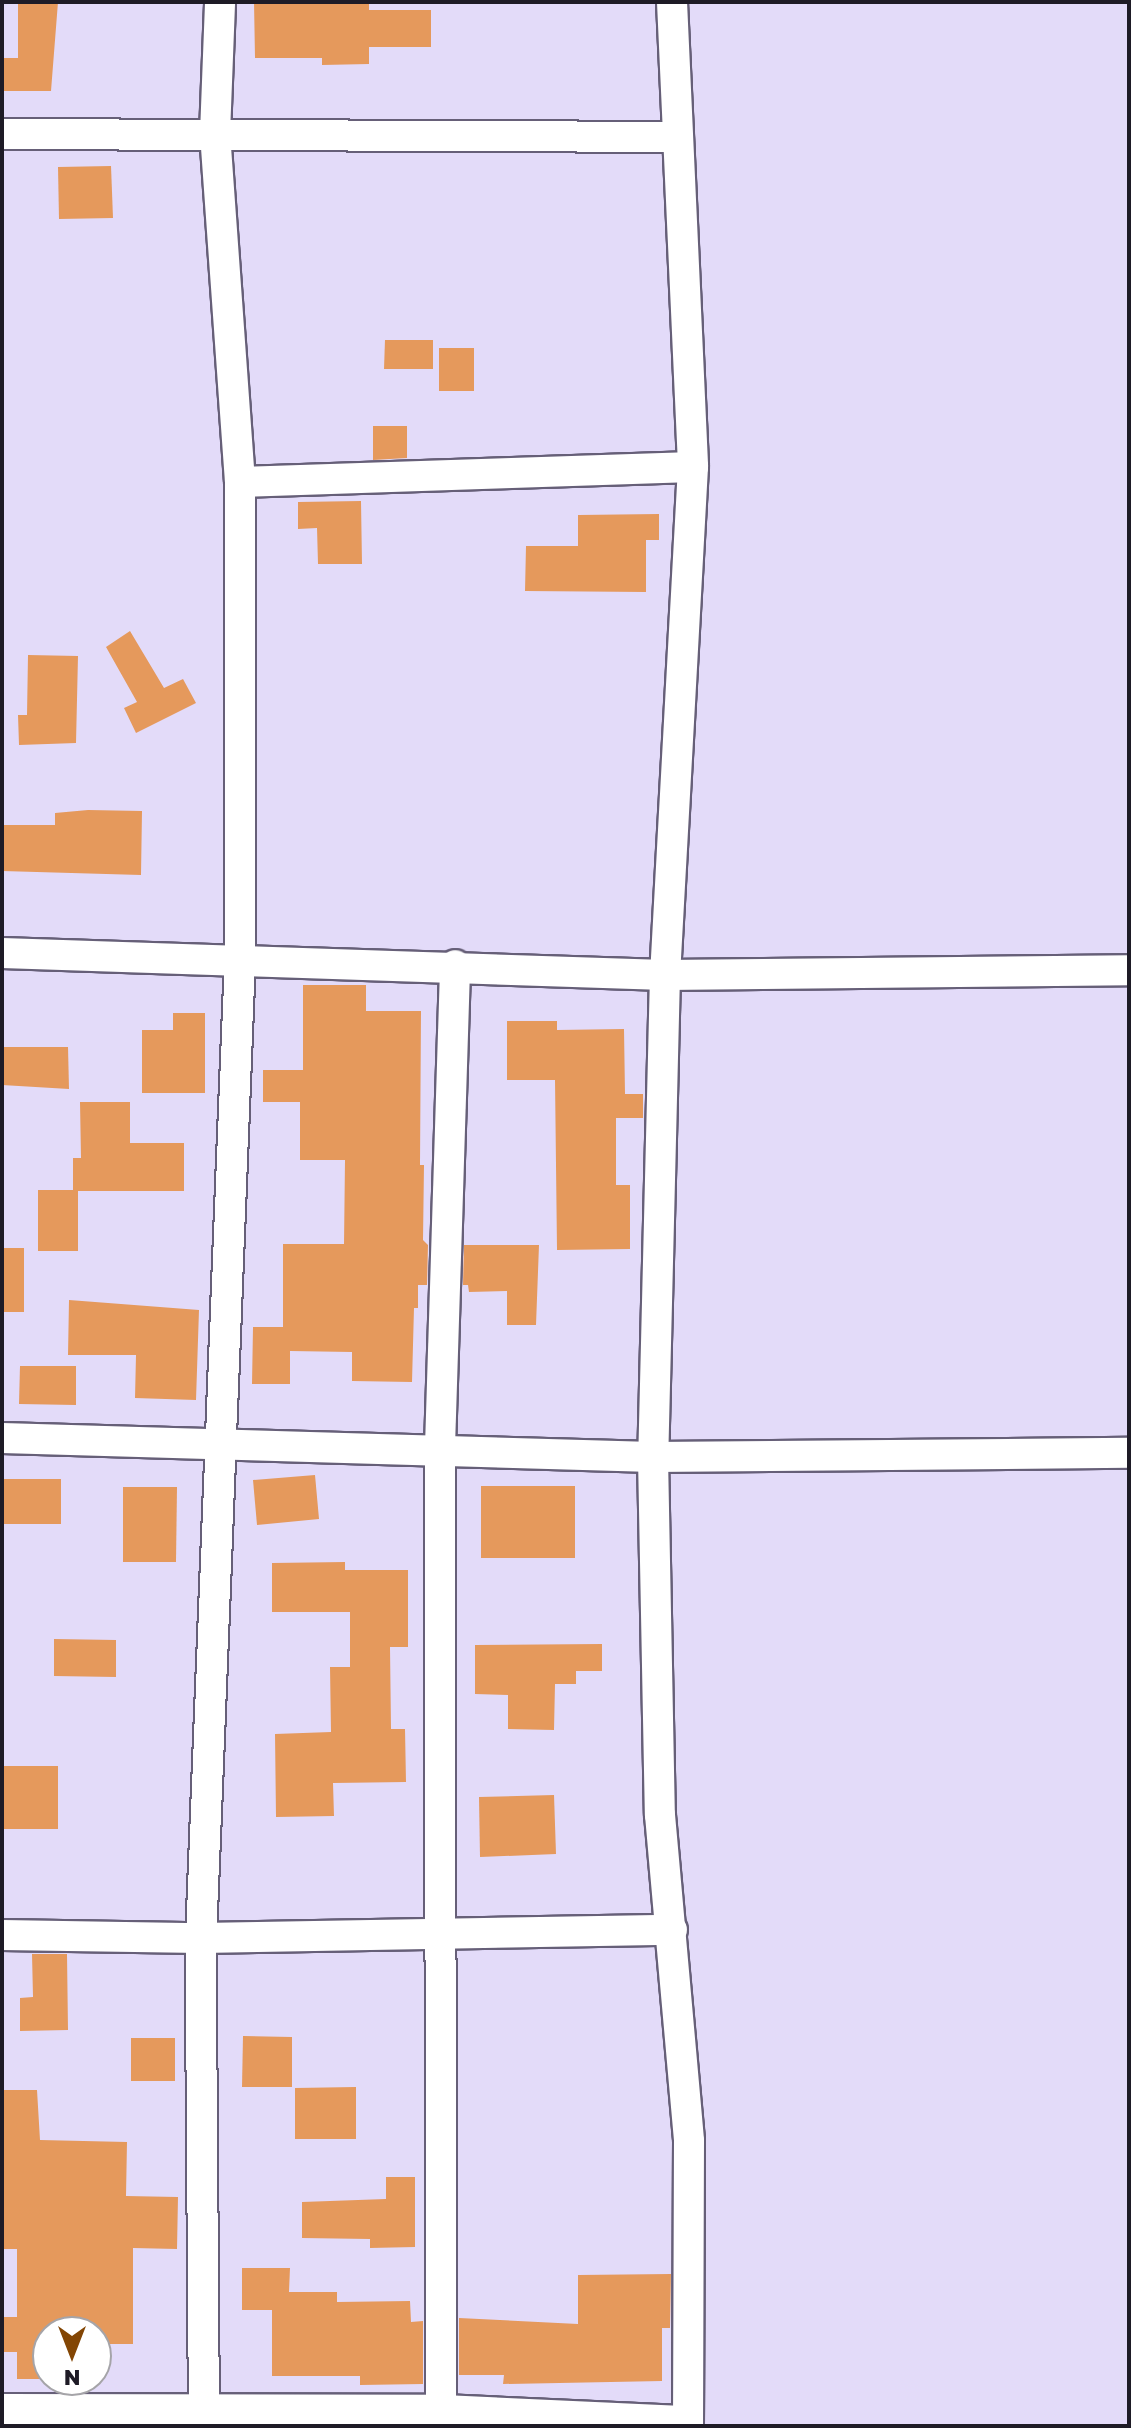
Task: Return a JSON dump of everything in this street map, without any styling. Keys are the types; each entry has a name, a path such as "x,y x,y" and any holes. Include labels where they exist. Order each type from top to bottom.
{"street":[{"path":"204,2417 201,1938 240,957 240,482 215,134 220,2"},
{"path":"2,2409 204,2417 442,2418 688,2424 689,2141 660,1815 653,1457 665,975 693,467 672,2"},
{"path":"2,134 677,137"},
{"path":"240,482 693,467"},
{"path":"2,953 240,957 665,975 1129,970"},
{"path":"442,2418 438,1936 440,1447 455,965"},
{"path":"2,1438 219,1446 440,1447 653,1457 1129,1453"},
{"path":"2,1935 201,1938 672,1930"}],"building":[{"path":"18,2 58,2 51,91 2,91 2,58 18,58"},
{"path":"254,2 369,2 369,10 431,10 431,47 369,47 369,64 322,65 322,58 255,58"},
{"path":"111,166 113,218 59,219 58,167"},
{"path":"385,340 433,340 433,369 384,369"},
{"path":"439,348 474,348 474,391 439,391"},
{"path":"373,426 407,426 407,458 373,460"},
{"path":"361,501 362,564 318,564 317,528 298,529 298,502"},
{"path":"659,514 659,540 646,540 646,592 525,591 526,546 578,546 578,515"},
{"path":"130,631 164,688 183,679 196,703 136,733 124,708 137,702 106,647"},
{"path":"28,655 78,656 76,743 19,745 18,715 27,715"},
{"path":"142,811 141,875 2,871 2,825 55,825 55,813"},
{"path":"303,985 366,985 366,1011 421,1011 420,1165 424,1165 423,1240 428,1245 427,1285 418,1285 418,1308 414,1308 412,1382 352,1381 352,1352 290,1351 290,1384 252,1384 253,1327 283,1327 283,1244 344,1244 345,1160 300,1160 300,1102 263,1102 263,1070 303,1070"},
{"path":"173,1013 205,1013 205,1093 142,1093 142,1030 173,1030"},
{"path":"507,1021 557,1021 557,1030 624,1029 625,1094 643,1094 643,1118 616,1118 616,1185 630,1185 630,1249 557,1250 555,1080 507,1080"},
{"path":"2,1047 68,1047 69,1089 2,1085"},
{"path":"80,1102 130,1102 130,1143 184,1143 184,1191 78,1191 78,1251 38,1251 38,1190 73,1190 73,1158 81,1158"},
{"path":"464,1245 539,1245 536,1325 507,1325 507,1291 469,1292 468,1285 463,1285"},
{"path":"2,1248 24,1248 24,1312 2,1312"},
{"path":"69,1300 199,1310 196,1400 135,1398 136,1355 68,1355"},
{"path":"20,1366 76,1366 76,1405 19,1404"},
{"path":"315,1475 319,1519 257,1525 253,1480"},
{"path":"2,1479 61,1479 61,1524 2,1524"},
{"path":"481,1486 575,1486 575,1558 481,1558"},
{"path":"123,1487 177,1487 176,1562 123,1562"},
{"path":"345,1562 345,1570 408,1570 408,1647 390,1647 391,1729 405,1729 406,1782 333,1783 334,1816 276,1817 275,1734 331,1732 330,1667 350,1667 350,1612 272,1612 272,1563"},
{"path":"54,1639 116,1640 116,1677 54,1676"},
{"path":"602,1644 602,1671 576,1671 576,1684 555,1684 554,1730 508,1729 508,1695 475,1694 475,1645"},
{"path":"2,1766 58,1766 58,1829 2,1829"},
{"path":"554,1795 556,1854 480,1857 479,1797"},
{"path":"32,1954 67,1954 68,2030 20,2031 20,1998 33,1997"},
{"path":"243,2036 292,2037 292,2087 242,2087"},
{"path":"131,2038 175,2038 175,2081 131,2081"},
{"path":"356,2087 356,2139 295,2139 295,2088"},
{"path":"2,2090 37,2090 40,2140 127,2142 126,2196 178,2197 177,2249 133,2248 133,2344 112,2344 112,2316 32,2316 32,2379 17,2379 17,2352 2,2352 2,2317 17,2317 17,2249 2,2249"},
{"path":"386,2177 415,2177 415,2247 370,2248 370,2239 302,2238 302,2202 386,2199"},
{"path":"242,2268 290,2268 289,2292 337,2292 337,2302 410,2301 411,2322 423,2321 423,2384 360,2385 360,2376 272,2376 272,2310 242,2310"},
{"path":"671,2274 670,2328 662,2328 662,2381 503,2384 504,2375 459,2375 459,2318 578,2324 578,2275"}]}
